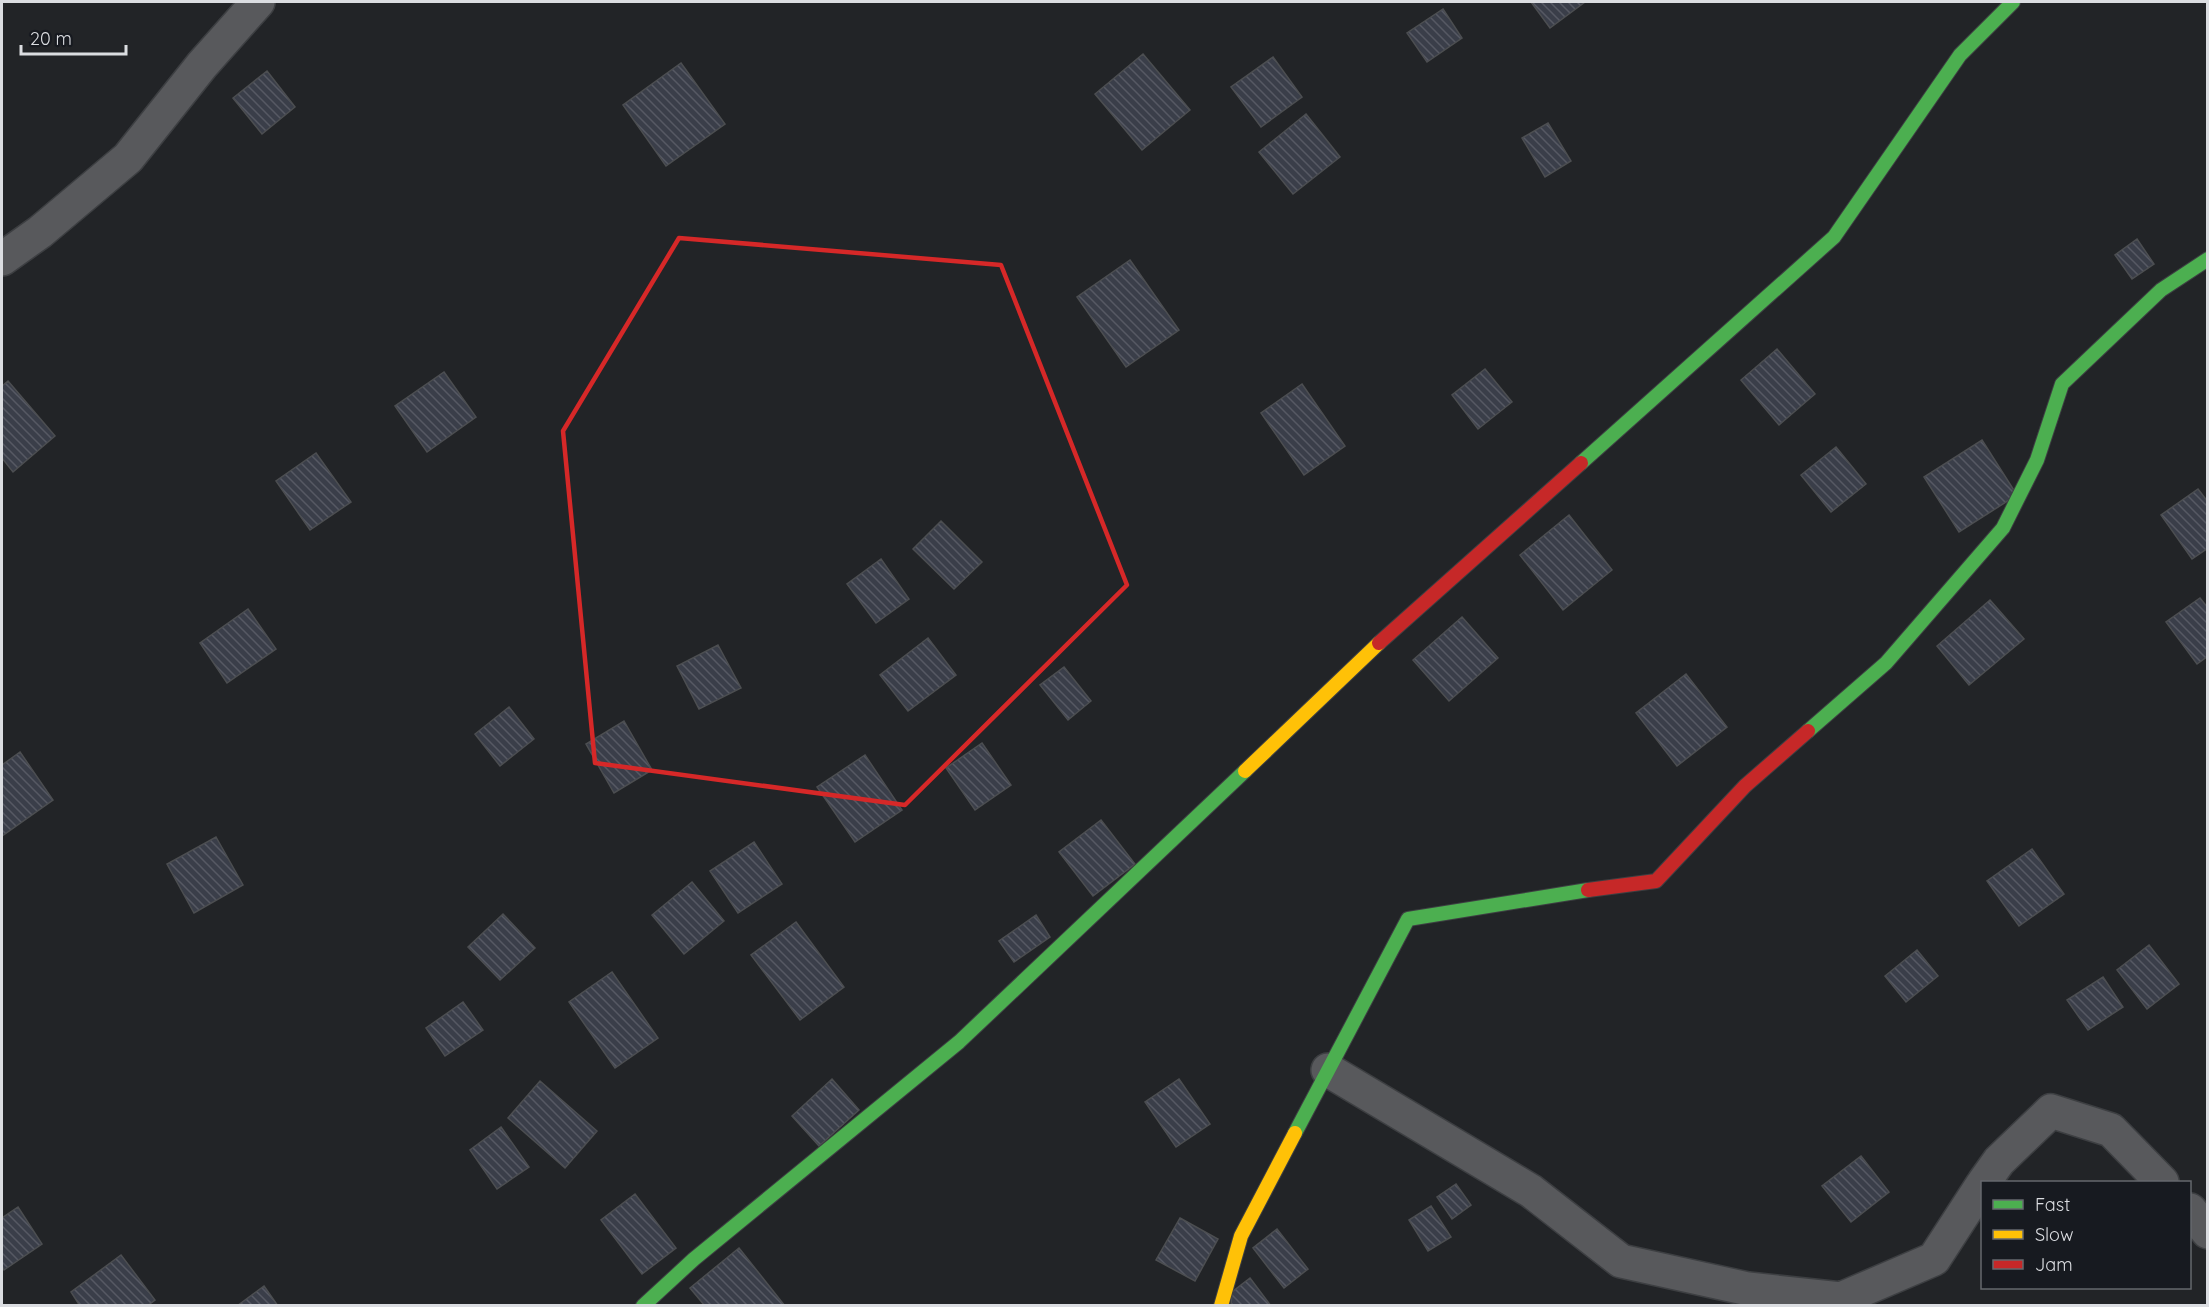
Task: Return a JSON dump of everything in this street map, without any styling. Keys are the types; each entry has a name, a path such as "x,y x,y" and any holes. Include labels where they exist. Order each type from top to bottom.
{"street":[{"path":"2,259 40,232 128,158 202,65 258,2"},
{"path":"643,1305 694,1259 959,1042 1389,634 1834,237 1960,55 2013,2"},
{"path":"1221,1305 1241,1236 1408,919 1656,880 1745,786 1886,663 2003,528 2037,460 2062,384 2161,290 2208,259"},
{"path":"1328,1070 1531,1191 1621,1261 1748,1289 1841,1299 1934,1259 1981,1187"},
{"path":"1985,1181 1998,1161 2050,1112 2111,1130 2161,1181"},
{"path":"2191,1211 2208,1232"}],"highlighted area":[{"path":"679,238 1001,265 1127,585 905,805 595,763 563,431"}],"building":[{"path":"1531,2 1585,2 1550,28"},
{"path":"1443,9 1462,38 1427,62 1407,33"},
{"path":"1143,54 1190,110 1142,150 1095,94"},
{"path":"1273,57 1302,97 1261,127 1231,87"},
{"path":"681,63 725,124 666,166 623,105"},
{"path":"267,71 295,107 262,134 233,98"},
{"path":"1306,114 1340,157 1293,194 1259,152"},
{"path":"1548,123 1571,161 1545,177 1522,138"},
{"path":"2137,239 2154,264 2132,279 2115,255"},
{"path":"1130,260 1179,330 1126,367 1077,297"},
{"path":"1777,349 1815,394 1779,425 1741,380"},
{"path":"1485,369 1512,402 1478,429 1452,395"},
{"path":"444,372 476,417 427,452 395,406"},
{"path":"8,381 55,436 13,472 2,458 2,386"},
{"path":"1302,384 1345,446 1304,475 1261,413"},
{"path":"1982,440 2017,495 1959,532 1924,477"},
{"path":"1836,447 1866,484 1831,512 1801,475"},
{"path":"316,453 351,502 310,530 276,481"},
{"path":"2198,489 2208,502 2208,548 2192,559 2161,515"},
{"path":"1569,515 1612,570 1563,610 1520,555"},
{"path":"941,521 982,562 954,589 913,549"},
{"path":"881,559 909,599 876,623 847,584"},
{"path":"2200,598 2208,608 2208,656 2197,664 2166,622"},
{"path":"1990,600 2024,639 1969,685 1937,646"},
{"path":"248,609 276,649 227,683 200,643"},
{"path":"1462,617 1498,658 1449,701 1413,660"},
{"path":"928,638 956,675 908,711 880,675"},
{"path":"718,645 741,688 699,709 677,666"},
{"path":"1064,667 1091,701 1068,720 1040,685"},
{"path":"1686,674 1727,727 1677,766 1636,713"},
{"path":"509,707 534,739 500,766 475,734"},
{"path":"624,721 652,770 614,793 586,744"},
{"path":"982,743 1011,785 975,810 946,768"},
{"path":"20,752 53,800 2,836 2,765"},
{"path":"865,755 902,810 855,842 817,787"},
{"path":"1101,820 1135,864 1093,896 1059,852"},
{"path":"216,837 243,885 194,913 167,864"},
{"path":"754,842 782,884 738,913 710,871"},
{"path":"2032,849 2064,894 2019,926 1987,881"},
{"path":"692,882 724,921 684,954 652,915"},
{"path":"503,914 535,948 500,980 468,947"},
{"path":"1036,915 1050,937 1014,962 999,941"},
{"path":"796,922 844,987 800,1020 751,955"},
{"path":"2149,945 2179,984 2147,1009 2117,970"},
{"path":"1917,950 1938,976 1906,1002 1885,976"},
{"path":"612,972 658,1038 615,1068 569,1002"},
{"path":"2103,977 2123,1007 2088,1030 2067,1000"},
{"path":"463,1002 483,1030 445,1056 426,1028"},
{"path":"832,1079 859,1110 819,1146 792,1116"},
{"path":"1179,1079 1210,1124 1176,1147 1145,1102"},
{"path":"540,1081 597,1131 565,1168 508,1118"},
{"path":"501,1127 529,1167 497,1189 470,1150"},
{"path":"1861,1156 1889,1192 1851,1222 1822,1186"},
{"path":"1456,1184 1471,1205 1452,1219 1437,1197"},
{"path":"635,1194 676,1248 642,1274 601,1220"},
{"path":"1431,1206 1451,1237 1428,1251 1409,1220"},
{"path":"18,1207 42,1244 4,1270 2,1266 2,1218"},
{"path":"1180,1218 1218,1239 1195,1281 1156,1260"},
{"path":"1277,1229 1308,1269 1284,1288 1253,1248"},
{"path":"739,1248 785,1306 705,1306 690,1288"},
{"path":"121,1255 155,1300 147,1306 80,1306 71,1292"},
{"path":"1250,1278 1271,1306 1231,1306 1232,1292"},
{"path":"264,1286 278,1306 237,1306"}],"traffic: fast":[{"path":"1581,463 1834,237 1960,55 2013,2"},
{"path":"1808,731 1886,663 2003,528 2037,460 2062,384 2161,290 2208,259"},
{"path":"643,1306 694,1259 959,1042 1245,771"},
{"path":"1295,1133 1408,919 1588,890"}],"traffic: slow":[{"path":"1245,771 1379,643"},
{"path":"1221,1306 1241,1236 1295,1133"}],"traffic: jam":[{"path":"1379,643 1581,463"},
{"path":"1588,890 1656,881 1745,786 1808,731"}]}
